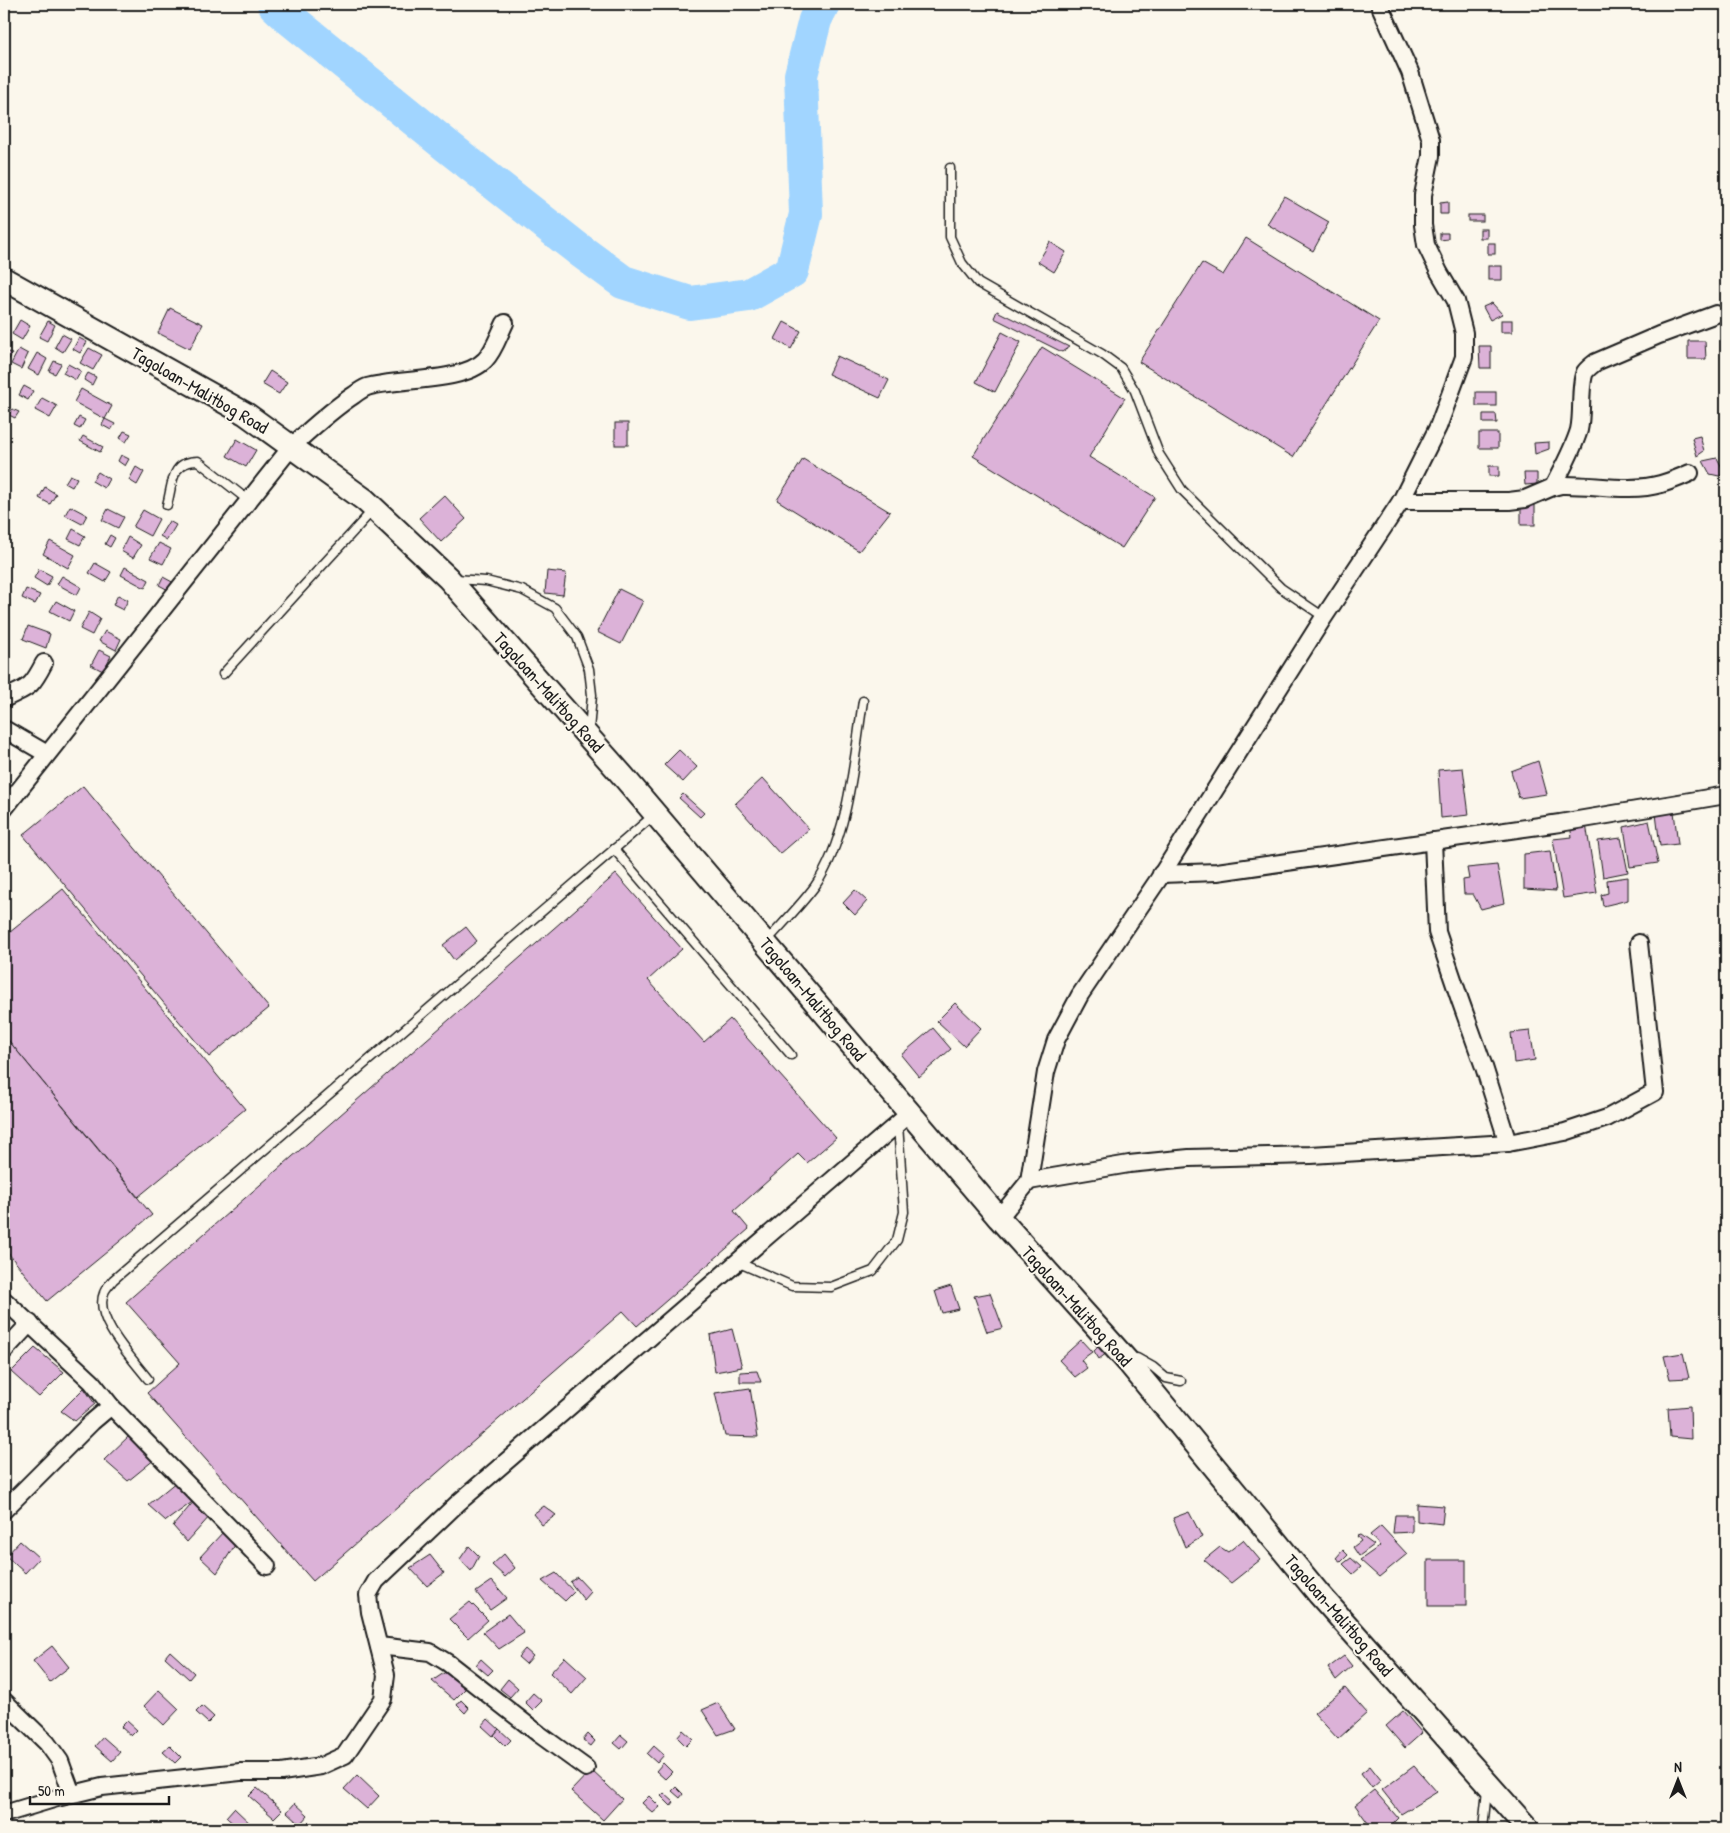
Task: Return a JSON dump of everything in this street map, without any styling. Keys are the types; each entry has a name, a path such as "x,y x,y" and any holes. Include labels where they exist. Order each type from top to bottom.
{"main road":[{"name":"Tagoloan-Malitbog Road","path":"4,279 246,414 365,500 448,578 656,814 766,943 904,1118 999,1218 1129,1363 1319,1594 1528,1829"}],"street":[{"path":"999,1218 1029,1181 1046,1072 1056,1040 1080,995 1162,874 1324,617 1401,502 1438,427 1464,357 1464,333 1456,301 1426,245 1423,225 1423,195 1431,156 1431,140 1410,72 1379,4"},
{"path":"1553,487 1571,451 1579,429 1584,374 1588,368 1596,362 1659,335 1716,314"},
{"path":"4,809 292,446 337,406 365,388 402,381 448,376 470,370 484,361 505,323"},
{"path":"1401,502 1509,501 1525,499 1553,487 1574,485 1619,488 1640,487 1660,484 1690,473"},
{"path":"4,699 28,688 35,682 44,663"},
{"path":"4,729 47,754"},
{"path":"1162,874 1216,872 1433,842 1726,795"},
{"path":"1433,842 1438,932 1508,1143"},
{"path":"1029,1181 1129,1164 1189,1158 1311,1155 1508,1143 1565,1132 1607,1118 1655,1092 1640,943"},
{"path":"4,1814 102,1787 240,1772 282,1772 321,1766 345,1755 383,1699 386,1675 370,1612 368,1595 376,1581 458,1503 904,1118"},
{"path":"4,1300 92,1382 111,1406 267,1566"},
{"path":"4,1352 30,1323"},
{"path":"4,1510 92,1422 111,1406"},
{"path":"379,1646 430,1652 448,1663 586,1768"},
{"path":"4,1701 47,1743 60,1761 72,1794"}],"lane":[{"path":"950,168 950,237 962,264 978,282 1102,354 1121,368 1135,391 1159,454 1182,490 1281,588 1324,617"},
{"path":"167,506 176,470 181,464 188,461 198,462 249,500"},
{"path":"223,674 374,509"},
{"path":"448,578 486,581 522,590 556,608 577,637 589,669 592,695 588,736"},
{"path":"766,943 815,885 835,847 846,808 863,701"},
{"path":"148,1379 112,1332 102,1311 103,1294 113,1280 656,814"},
{"path":"614,849 790,1055"},
{"path":"737,1262 792,1286 831,1287 873,1271 897,1240 904,1212 904,1118"},
{"path":"1129,1363 1137,1358 1153,1367 1166,1378 1181,1381"},
{"path":"1483,1829 1487,1783"}],"building":[{"path":"1284,196 1329,222 1313,251 1267,224"},
{"path":"1448,202 1448,214 1440,214 1440,203"},
{"path":"1468,215 1483,215 1483,221 1468,221"},
{"path":"1480,229 1487,229 1487,238 1480,238"},
{"path":"1440,233 1448,233 1448,239 1440,240"},
{"path":"1246,238 1379,321 1293,457 1139,362 1202,263 1223,275"},
{"path":"1050,242 1066,252 1054,272 1038,262"},
{"path":"1488,243 1495,243 1495,254 1488,254"},
{"path":"1488,266 1502,266 1502,280 1488,280"},
{"path":"1492,303 1502,314 1490,320 1483,307"},
{"path":"170,308 203,324 190,349 158,333"},
{"path":"997,311 1069,347 1062,352 994,318"},
{"path":"20,320 30,326 22,340 12,334"},
{"path":"1501,320 1512,320 1512,332 1501,332"},
{"path":"48,321 55,325 47,341 39,337"},
{"path":"784,322 801,331 791,349 775,339"},
{"path":"1002,332 1021,342 995,392 976,382"},
{"path":"62,334 71,339 63,352 55,347"},
{"path":"79,338 87,342 80,353 73,349"},
{"path":"1688,341 1705,341 1706,359 1688,359"},
{"path":"1479,346 1491,346 1491,368 1480,368"},
{"path":"1042,347 1125,398 1089,457 1155,497 1122,548 973,456"},
{"path":"89,348 102,355 93,370 80,363"},
{"path":"19,349 28,354 21,369 11,364"},
{"path":"4,350 12,354 5,366 4,365"},
{"path":"37,353 47,359 39,375 28,369"},
{"path":"837,356 889,380 880,398 828,374"},
{"path":"54,361 61,364 55,374 49,371"},
{"path":"68,364 81,371 76,380 63,373"},
{"path":"270,371 287,382 279,394 262,384"},
{"path":"88,373 96,377 92,385 84,380"},
{"path":"24,386 33,391 28,400 19,395"},
{"path":"81,389 112,406 105,419 74,402"},
{"path":"1476,392 1496,392 1496,406 1476,406"},
{"path":"42,398 57,406 50,418 35,410"},
{"path":"12,409 19,412 15,418 9,415"},
{"path":"1483,414 1496,414 1497,423 1483,423"},
{"path":"79,417 85,420 80,429 74,426"},
{"path":"105,419 115,424 111,430 102,425"},
{"path":"615,423 628,423 628,445 615,445"},
{"path":"124,431 131,434 126,442 120,438"},
{"path":"1479,433 1498,433 1498,448 1479,448"},
{"path":"83,436 103,447 100,452 80,441"},
{"path":"1700,436 1704,451 1697,456 1692,438"},
{"path":"237,439 256,450 246,467 227,456"},
{"path":"1549,442 1549,449 1535,454 1534,443"},
{"path":"121,455 129,459 125,466 118,461"},
{"path":"1717,458 1725,473 1719,476 1710,474 1703,461"},
{"path":"803,459 890,512 859,551 777,500"},
{"path":"1489,466 1499,466 1499,476 1489,476"},
{"path":"136,467 144,472 137,485 129,480"},
{"path":"98,472 109,479 104,488 92,481"},
{"path":"1524,473 1537,473 1537,484 1525,485"},
{"path":"70,475 77,478 72,487 65,483"},
{"path":"45,487 56,494 50,504 39,498"},
{"path":"444,495 466,519 441,542 419,518"},
{"path":"1521,505 1535,505 1535,525 1521,525"},
{"path":"70,506 87,515 82,524 65,515"},
{"path":"108,509 124,517 118,528 102,520"},
{"path":"143,510 159,519 150,536 133,527"},
{"path":"169,521 176,525 167,540 160,536"},
{"path":"73,529 85,536 80,545 68,539"},
{"path":"110,535 115,538 110,547 105,544"},
{"path":"128,537 141,545 133,558 121,551"},
{"path":"50,541 75,555 68,568 43,554"},
{"path":"159,543 171,549 163,564 150,558"},
{"path":"95,563 111,572 105,582 89,573"},
{"path":"125,567 149,580 145,588 121,575"},
{"path":"39,569 52,576 47,586 34,578"},
{"path":"547,571 566,573 563,595 545,593"},
{"path":"62,576 81,587 77,595 57,584"},
{"path":"163,577 176,584 172,592 159,585"},
{"path":"26,589 40,595 35,604 22,598"},
{"path":"619,589 643,601 621,644 597,632"},
{"path":"118,595 128,600 123,610 113,605"},
{"path":"56,601 74,611 69,621 50,611"},
{"path":"89,612 100,619 92,635 80,629"},
{"path":"28,626 50,634 46,648 23,639"},
{"path":"105,631 121,639 116,650 99,641"},
{"path":"99,650 111,656 103,671 91,665"},
{"path":"679,750 697,767 683,782 664,765"},
{"path":"1538,761 1547,794 1519,798 1511,771"},
{"path":"1463,768 1469,815 1441,818 1438,770"},
{"path":"763,778 809,829 780,854 735,804"},
{"path":"83,786 269,1008 209,1057 23,835"},
{"path":"683,794 704,813 700,817 679,798"},
{"path":"1674,812 1678,844 1660,846 1656,814"},
{"path":"1649,821 1658,863 1630,867 1624,827"},
{"path":"1586,824 1597,893 1563,898 1553,839 1572,837 1570,826"},
{"path":"1621,838 1628,872 1603,877 1598,841"},
{"path":"1550,851 1556,891 1524,889 1524,854"},
{"path":"1497,865 1504,903 1481,909 1473,894 1464,894 1463,880 1469,879 1467,868"},
{"path":"616,874 682,949 648,980 704,1042 730,1019 836,1138 807,1163 798,1154 734,1211 749,1229 637,1326 623,1311 313,1581 147,1393 180,1363 126,1302"},
{"path":"1628,877 1628,900 1603,906 1601,895 1608,893 1607,880"},
{"path":"63,889 245,1109 138,1197 4,1035 4,937"},
{"path":"855,890 867,901 855,915 843,903"},
{"path":"466,927 477,941 454,960 443,945"},
{"path":"955,1003 981,1028 964,1046 937,1021"},
{"path":"933,1028 951,1049 919,1077 901,1055"},
{"path":"1530,1031 1535,1060 1514,1063 1511,1033"},
{"path":"4,1035 152,1215 47,1301 4,1248"},
{"path":"951,1286 959,1309 942,1313 935,1291"},
{"path":"990,1293 1003,1328 987,1332 974,1296"},
{"path":"732,1329 742,1367 715,1372 710,1335"},
{"path":"1081,1340 1092,1352 1081,1360 1087,1368 1075,1377 1059,1360"},
{"path":"1101,1344 1107,1353 1099,1359 1094,1351"},
{"path":"35,1348 64,1372 39,1397 11,1372"},
{"path":"1683,1353 1689,1378 1670,1379 1664,1356"},
{"path":"757,1371 761,1382 740,1382 740,1372"},
{"path":"84,1388 95,1404 75,1421 61,1411"},
{"path":"750,1388 758,1437 725,1436 715,1393"},
{"path":"1690,1406 1691,1439 1670,1437 1668,1408"},
{"path":"130,1435 155,1459 128,1481 104,1460"},
{"path":"177,1481 195,1500 166,1521 148,1505"},
{"path":"195,1500 210,1516 187,1542 173,1526"},
{"path":"1417,1504 1444,1506 1442,1524 1417,1521"},
{"path":"544,1506 556,1515 542,1525 533,1514"},
{"path":"1189,1512 1202,1537 1185,1547 1173,1518"},
{"path":"1395,1515 1412,1515 1412,1532 1393,1533"},
{"path":"1381,1526 1407,1554 1379,1577 1360,1560 1380,1546 1370,1535"},
{"path":"224,1531 235,1545 217,1573 200,1557"},
{"path":"1360,1535 1374,1545 1359,1556 1353,1547 1361,1541 1357,1536"},
{"path":"1243,1540 1260,1560 1231,1583 1204,1560 1220,1547 1228,1552"},
{"path":"20,1541 39,1558 25,1573 6,1556"},
{"path":"469,1546 479,1556 471,1571 460,1559"},
{"path":"1343,1550 1348,1555 1341,1562 1336,1558"},
{"path":"504,1554 515,1568 505,1577 492,1565"},
{"path":"430,1555 444,1573 427,1586 410,1568"},
{"path":"1351,1558 1361,1567 1353,1574 1343,1564"},
{"path":"1428,1560 1466,1560 1466,1606 1428,1606"},
{"path":"556,1573 574,1592 565,1601 542,1581"},
{"path":"577,1577 591,1592 584,1600 570,1582"},
{"path":"492,1581 507,1598 490,1610 476,1592"},
{"path":"470,1602 488,1620 468,1638 449,1619"},
{"path":"508,1614 524,1633 499,1649 483,1632"},
{"path":"52,1646 69,1667 50,1682 33,1661"},
{"path":"525,1649 533,1656 526,1664 518,1657"},
{"path":"170,1651 194,1673 189,1679 165,1657"},
{"path":"1344,1656 1352,1666 1336,1680 1328,1668"},
{"path":"565,1657 587,1677 572,1694 550,1673"},
{"path":"481,1659 493,1670 488,1675 476,1665"},
{"path":"447,1671 467,1687 454,1700 432,1681"},
{"path":"508,1679 518,1688 510,1697 500,1689"},
{"path":"1345,1688 1367,1713 1338,1739 1314,1713"},
{"path":"159,1690 179,1709 164,1725 144,1706"},
{"path":"533,1693 542,1701 533,1710 525,1702"},
{"path":"461,1700 469,1708 465,1713 457,1705"},
{"path":"718,1703 735,1729 718,1735 702,1710"},
{"path":"202,1706 214,1717 208,1723 196,1712"},
{"path":"1403,1711 1422,1733 1405,1748 1386,1726"},
{"path":"488,1719 499,1729 493,1736 482,1726"},
{"path":"127,1721 137,1730 131,1736 121,1727"},
{"path":"499,1729 511,1740 505,1746 494,1735"},
{"path":"683,1730 693,1739 686,1746 677,1737"},
{"path":"588,1734 595,1741 591,1746 583,1740"},
{"path":"621,1735 628,1741 621,1749 614,1743"},
{"path":"103,1737 120,1752 112,1761 95,1746"},
{"path":"170,1746 181,1757 175,1763 163,1752"},
{"path":"654,1746 664,1755 657,1763 647,1754"},
{"path":"663,1763 672,1772 665,1779 656,1771"},
{"path":"1370,1766 1381,1780 1372,1788 1361,1773"},
{"path":"1414,1766 1437,1792 1401,1814 1382,1790"},
{"path":"591,1770 622,1799 603,1820 571,1791"},
{"path":"357,1775 379,1796 367,1809 344,1789"},
{"path":"676,1787 683,1794 680,1798 672,1791"},
{"path":"257,1788 282,1810 274,1818 249,1796"},
{"path":"1374,1790 1398,1818 1387,1829 1364,1829 1368,1823 1355,1805"},
{"path":"664,1793 674,1802 671,1806 661,1796"},
{"path":"649,1796 660,1807 653,1813 642,1803"},
{"path":"295,1803 308,1815 300,1824 287,1812"},
{"path":"234,1808 255,1828 239,1829 226,1817"}],"waterway":[{"path":"274,4 447,146 623,282 690,303 749,295 792,271 806,214 801,75 815,20 823,4"}]}
